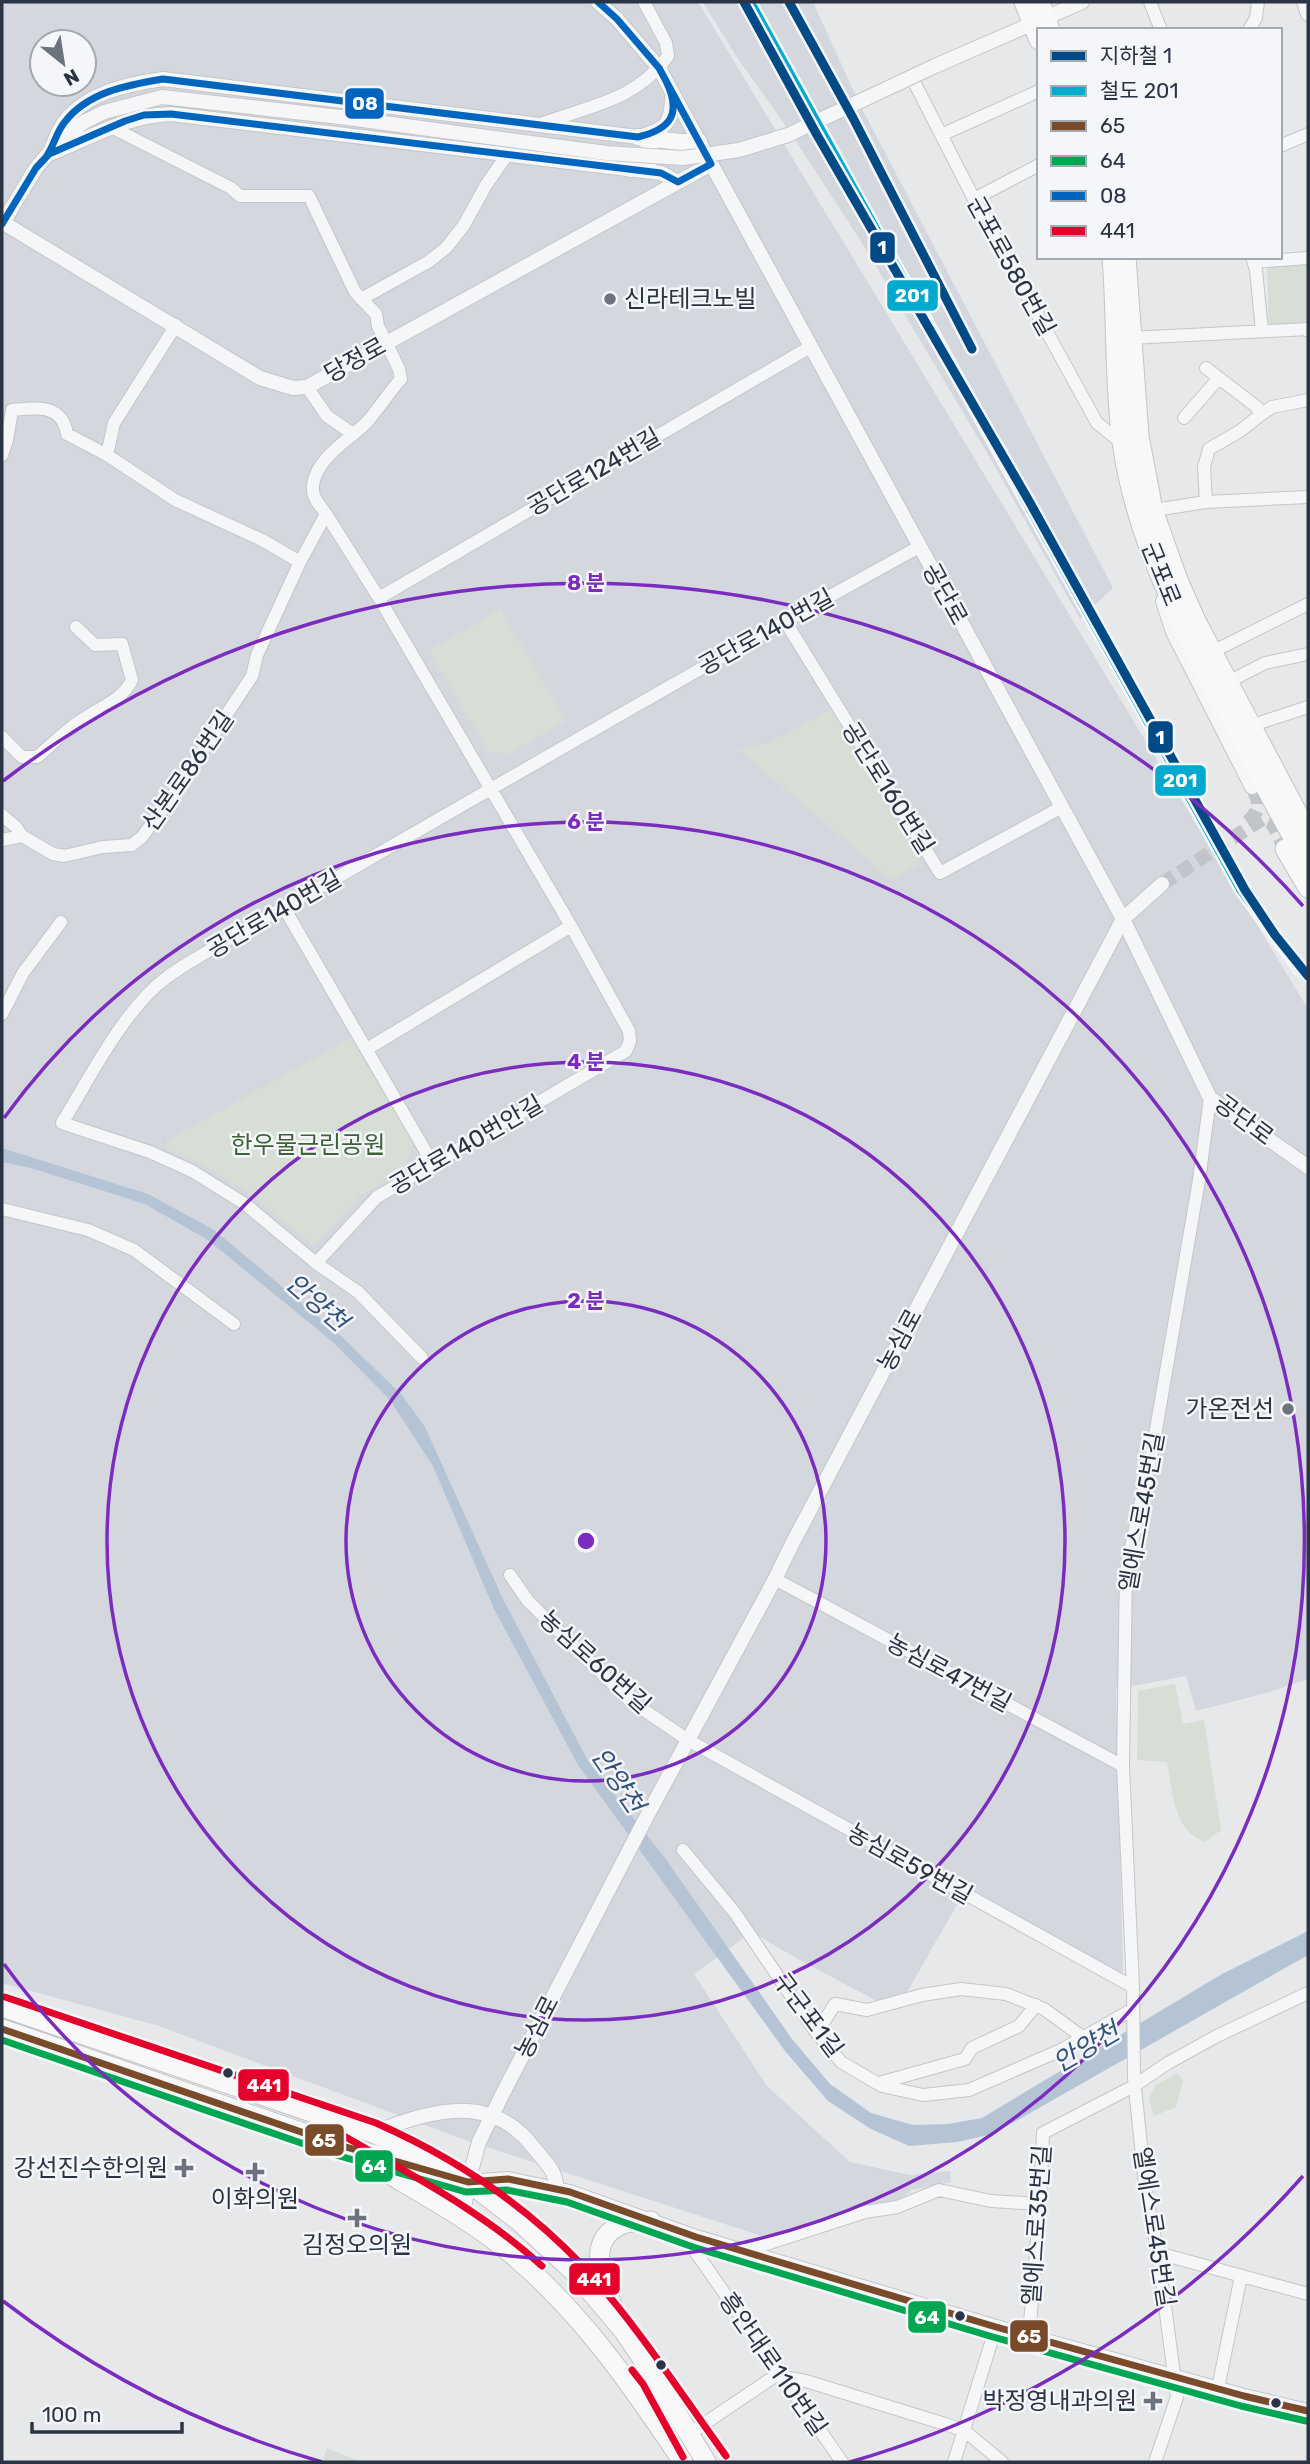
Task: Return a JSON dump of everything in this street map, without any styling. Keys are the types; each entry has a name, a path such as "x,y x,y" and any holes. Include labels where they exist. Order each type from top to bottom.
{"main road":[{"path":"1024,2 1041,22"},
{"path":"638,137 699,142"},
{"path":"631,169 648,164 650,159 651,154 646,142 638,137"},
{"name":"군포로","path":"1112,259 1122,443 1138,514 1160,579 1243,744 1308,862"},
{"name":"군포로","path":"1124,259 1129,279 1139,436 1153,510 1178,580 1212,652 1250,726 1306,823"},
{"path":"1285,848 1308,888"},
{"path":"2,2007 373,2133 411,2150 468,2182 520,2222 573,2271 623,2330 717,2462"},
{"path":"2,2029 339,2145 468,2182"},
{"path":"339,2145 463,2217 510,2253 549,2288 577,2318 634,2389 684,2462"},
{"path":"623,2330 604,2285 599,2261 601,2246 609,2234 623,2224 651,2221"},
{"path":"654,2375 706,2462"},
{"path":"634,2389 674,2462"}],"street":[{"name":"공단로","path":"598,2 617,19 659,68 1123,919 1210,1098 1308,1167"},
{"path":"538,125 593,109 625,94 659,68 668,56 666,43 644,2"},
{"path":"2,223 36,167 59,141 84,122 104,112 162,97 340,117 606,153 683,158 738,150 788,135 935,66 1082,2"},
{"path":"1150,2 1160,28"},
{"path":"1251,28 1256,18 1258,2"},
{"path":"1304,2 1308,14"},
{"name":"군포로580번길","path":"912,78 974,199 1097,423 1122,443"},
{"path":"49,155 63,124 88,101 136,82 163,79 638,137 660,130 669,121 672,92"},
{"path":"941,135 1037,92"},
{"path":"49,155 145,115 171,114 661,173 678,182"},
{"path":"111,127 231,188 240,196 309,196 355,292 376,314 378,326 399,369 401,379 353,434 327,416 307,387"},
{"path":"1282,145 1308,134"},
{"path":"361,299 428,262 446,248 464,225 507,155"},
{"name":"당정로","path":"2,223 260,378 293,388 307,387 711,164"},
{"path":"974,199 1037,166"},
{"path":"1282,258 1308,258"},
{"path":"1253,259 1262,331"},
{"path":"107,455 114,424 176,326"},
{"path":"1131,338 1308,331"},
{"name":"공단로124번길","path":"379,598 810,347"},
{"path":"1206,368 1258,408 1259,416"},
{"path":"1184,418 1219,378"},
{"path":"1206,502 1204,467 1209,449 1240,431 1272,407 1308,400"},
{"path":"2,455 12,410 42,408 56,413 66,423 67,434 107,455 175,500 262,540 300,562"},
{"name":"공단로140번안길","path":"316,1263 377,1197 626,1051 630,1041 629,1031 571,926 379,598 313,496 313,485 326,459 353,434"},
{"path":"1133,493 1143,511 1206,502 1308,497"},
{"name":"산본로86번길","path":"2,815 22,836 53,854 64,856 103,847 132,845 142,837 186,777 252,676 257,655 300,562 326,514"},
{"name":"공단로140번길","path":"422,1359 358,1292 316,1263 245,1204 192,1171 150,1153 62,1124 123,1025 166,978 283,906 489,788 919,547"},
{"path":"1160,579 1163,603 1173,632 1252,787"},
{"path":"1212,652 1308,605"},
{"name":"공단로160번길","path":"785,621 940,873 1062,807"},
{"path":"2,737 22,757 37,757 81,720 104,708 126,691 132,680 122,644 95,645 76,627"},
{"path":"1228,682 1265,663 1308,654"},
{"path":"1250,726 1308,707"},
{"path":"2,840 22,836"},
{"name":"농심로","path":"463,2217 468,2182 480,2142 652,1807 1123,919 1162,884"},
{"path":"283,906 433,1164"},
{"path":"2,1014 23,973 61,922"},
{"path":"367,1049 571,926"},
{"name":"엘에스로45번길","path":"1155,2462 1177,2397 1158,2253 1146,2194 1134,2082 1133,1987 1123,1766 1126,1570 1153,1447 1199,1180 1210,1098"},
{"path":"2,1209 88,1230 134,1250 234,1324"},
{"name":"농심로60번길","path":"510,1575 528,1601 629,1700 688,1740"},
{"name":"농심로47번길","path":"775,1579 1123,1766"},
{"name":"농심로59번길","path":"688,1740 1133,1987"},
{"name":"구군포1길","path":"683,1850 735,1913 815,2031 841,2062 878,2083 923,2095 969,2090 1013,2073 1133,2011"},
{"path":"815,2031 835,2004 867,2010 922,1995 961,1989 1006,1994 1036,2005 1084,2038"},
{"path":"1134,2082 1217,2036 1308,1993"},
{"path":"878,2083 965,2059 972,2048 1019,2026 1036,2005"},
{"name":"엘에스로35번길","path":"1029,2335 1043,2133 1134,2082"},
{"path":"373,2133 408,2119 468,2109 494,2116 511,2124 525,2136 555,2173 557,2189"},
{"path":"468,2182 508,2179 557,2189 681,2231 996,2327 1218,2388 1307,2407"},
{"path":"745,2251 787,2235 864,2212 897,2207 939,2190 991,2201 1040,2204"},
{"name":"흥안대로110번길","path":"681,2231 842,2462"},
{"path":"1158,2253 1308,2294"},
{"path":"1218,2388 1241,2276"},
{"path":"954,2462 996,2327"},
{"path":"695,2430 782,2374 965,2431 1002,2462"}],"shaded area":[{"path":"2,2 698,2 1308,1009 1308,1679 1196,1711 1186,1676 1116,1689 1123,1972 1118,1974 965,1891 907,1992 879,2002 752,1932 694,1974 767,2086 850,2162 910,2175 950,2171 951,2182 912,2190 897,2202 762,2236 465,2140 159,2026 2,1983"},
{"path":"703,2 813,2 858,101 1113,588 1080,619 993,463 864,246 788,129 736,56"}],"green space":[{"path":"1307,262 1308,325 1273,327 1269,324 1267,264"},
{"path":"500,609 566,720 509,754 489,752 429,651"},
{"path":"832,709 921,863 892,880 738,749 767,743"},
{"name":"한우물근린공원","path":"350,1038 414,1143 406,1167 360,1196 314,1246 252,1196 202,1164 165,1149 168,1140"},
{"path":"1175,1684 1183,1724 1204,1720 1221,1830 1205,1842 1194,1837 1180,1820 1167,1762 1137,1760 1138,1691"},
{"path":"1178,2073 1183,2081 1176,2107 1154,2116 1149,2098 1155,2086"},
{"path":"327,2448 362,2462 322,2462"}],"water":[{"path":"2,1148 148,1194 214,1230 339,1334 401,1394 425,1427 502,1597 588,1761 665,1858 792,2039 830,2084 871,2113 913,2125 948,2124 982,2118 1222,1974 1308,1931 1308,1955 993,2134 957,2142 909,2146 871,2129 828,2101 785,2051 578,1765 494,1609 433,1466 390,1400 334,1343 208,1240 145,1204 31,1168 2,1162"}],"tunnel":[{"path":"1248,822 1258,805 1252,787"},
{"path":"1162,884 1262,819 1272,823 1285,848"}],"metro line":[{"name":"1","path":"744,2 817,135 1029,501 1245,890 1275,935 1308,976"},
{"name":"1","path":"789,2 853,118 972,349"}],"rail line":[{"name":"201","path":"753,7 1241,890 1300,970"}],"transit line":[{"name":"08","path":"2,224 36,168 49,154 144,115 171,114 661,173 678,182 711,164 659,68 617,19 598,2"},
{"name":"08","path":"46,157 64,123 84,104 122,87 163,79 638,137 659,130 670,118 673,103 666,81"},
{"name":"441","path":"5,1997 376,2123 405,2136 486,2183 535,2221 581,2264 639,2334 726,2456"},
{"name":"65","path":"2,2029 339,2145 468,2182 508,2179 570,2192 696,2237 996,2327 1244,2396 1308,2411"},
{"name":"64","path":"2,2040 336,2155 466,2192 507,2190 567,2202 693,2247 993,2337 1241,2406 1306,2421"},
{"name":"441","path":"330,2130 472,2212 542,2266"},
{"name":"441","path":"632,2370 643,2384 683,2457"}],"place":[{"name":"신라테크노빌","path":"610,299"},
{"name":"가온전선","path":"1288,1409"},
{"name":"강선진수한의원","path":"184,2168"},
{"name":"이화의원","path":"255,2172"},
{"name":"김정오의원","path":"357,2218"},
{"name":"박정영내과의원","path":"1153,2401"}],"water label":[{"name":"안양천","path":"317,1302"},
{"name":"안양천","path":"618,1780"},
{"name":"안양천","path":"1086,2047"}]}
